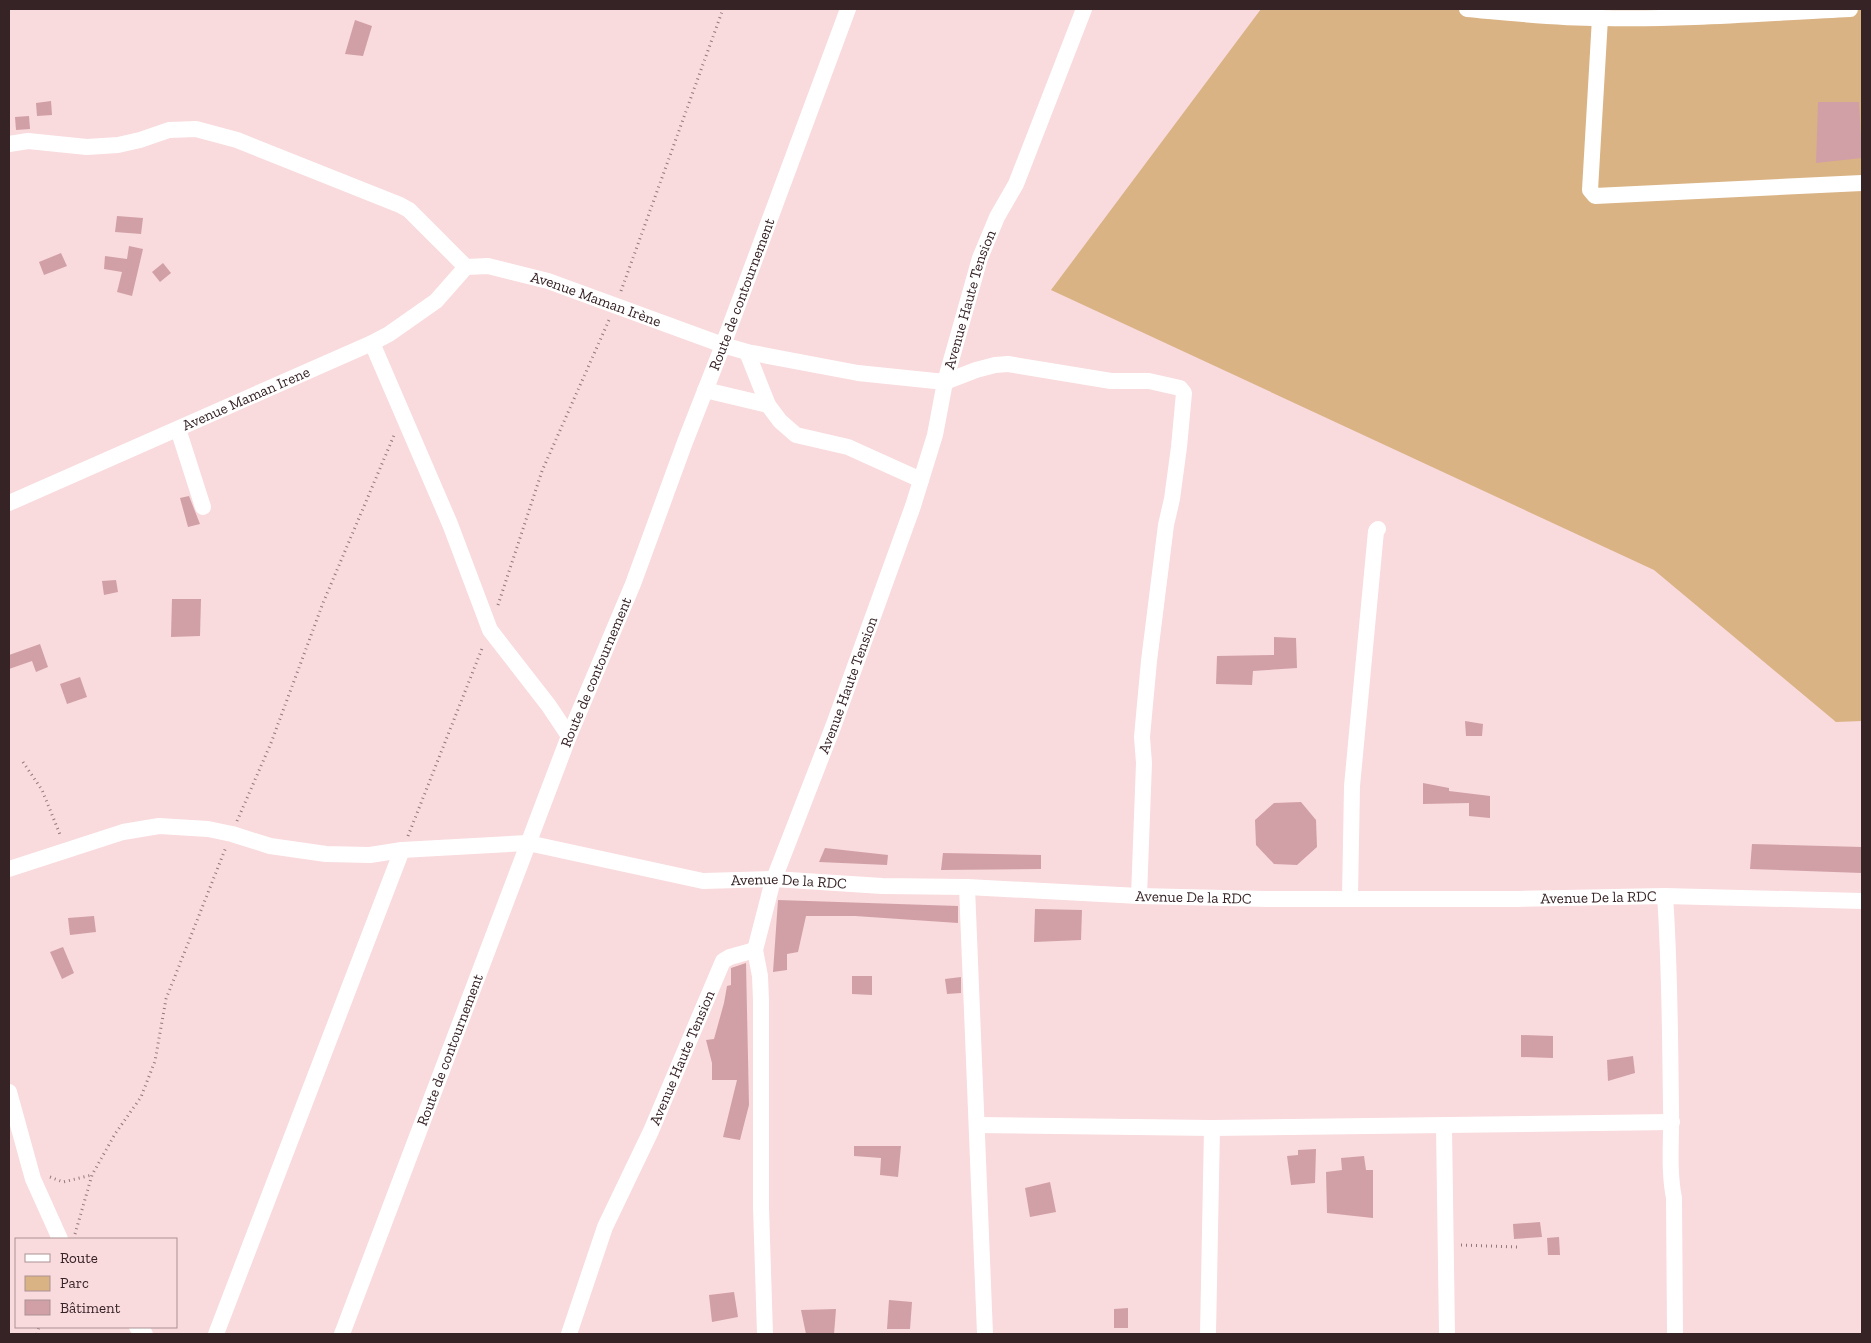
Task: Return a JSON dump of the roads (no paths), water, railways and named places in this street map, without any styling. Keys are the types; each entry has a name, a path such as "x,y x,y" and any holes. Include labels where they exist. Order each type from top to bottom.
{"street":[{"name":"Route de contournement","path":"342,1334 569,736 634,584 848,9"},
{"name":"Avenue Haute Tension","path":"569,1334 605,1227 651,1131 723,961 730,957 755,950 774,879 833,727 913,506 935,435 945,382 980,258 997,217 1016,184 1084,9"},
{"path":"1467,9 1526,15 1600,18 1703,17 1850,9"},
{"path":"1600,18 1590,190 1595,196 1862,183"},
{"path":"9,144 28,140 87,147 110,146 140,140 169,130 196,129 237,140 400,205 409,210 466,267"},
{"name":"Avenue Maman Irène","path":"466,267 488,266 548,281 747,352 858,373 945,382"},
{"name":"Avenue Maman Irene","path":"9,503 372,343 389,334 436,301 466,267"},
{"path":"372,343 450,524 490,630 549,706 569,736"},
{"path":"747,352 768,405 780,421 796,435 848,447 921,480"},
{"path":"945,382 976,370 1008,364 1111,381 1155,382 1180,388 1184,394 1179,447 1172,499 1166,525 1145,700 1142,737 1144,764 1139,896"},
{"path":"705,390 768,405"},
{"path":"178,429 203,507"},
{"path":"1350,898 1352,786 1376,531 1378,529"},
{"name":"Avenue De la RDC","path":"9,869 123,832 159,826 232,834 270,846 326,854 370,855 402,850 528,843 704,880 774,879 882,886 967,887 1139,896 1266,899 1498,900 1665,896 1862,901"},
{"path":"216,1334 402,850"},
{"path":"967,887 985,1334"},
{"path":"1665,896 1668,944 1675,1334"},
{"path":"755,950 760,976 761,1001 760,1207 765,1334"},
{"path":"9,1092 32,1179 60,1238"},
{"path":"977,1125 1212,1128 1672,1122"},
{"path":"1444,1126 1444,1246 1447,1334"},
{"path":"1208,1334 1212,1128"}]}
